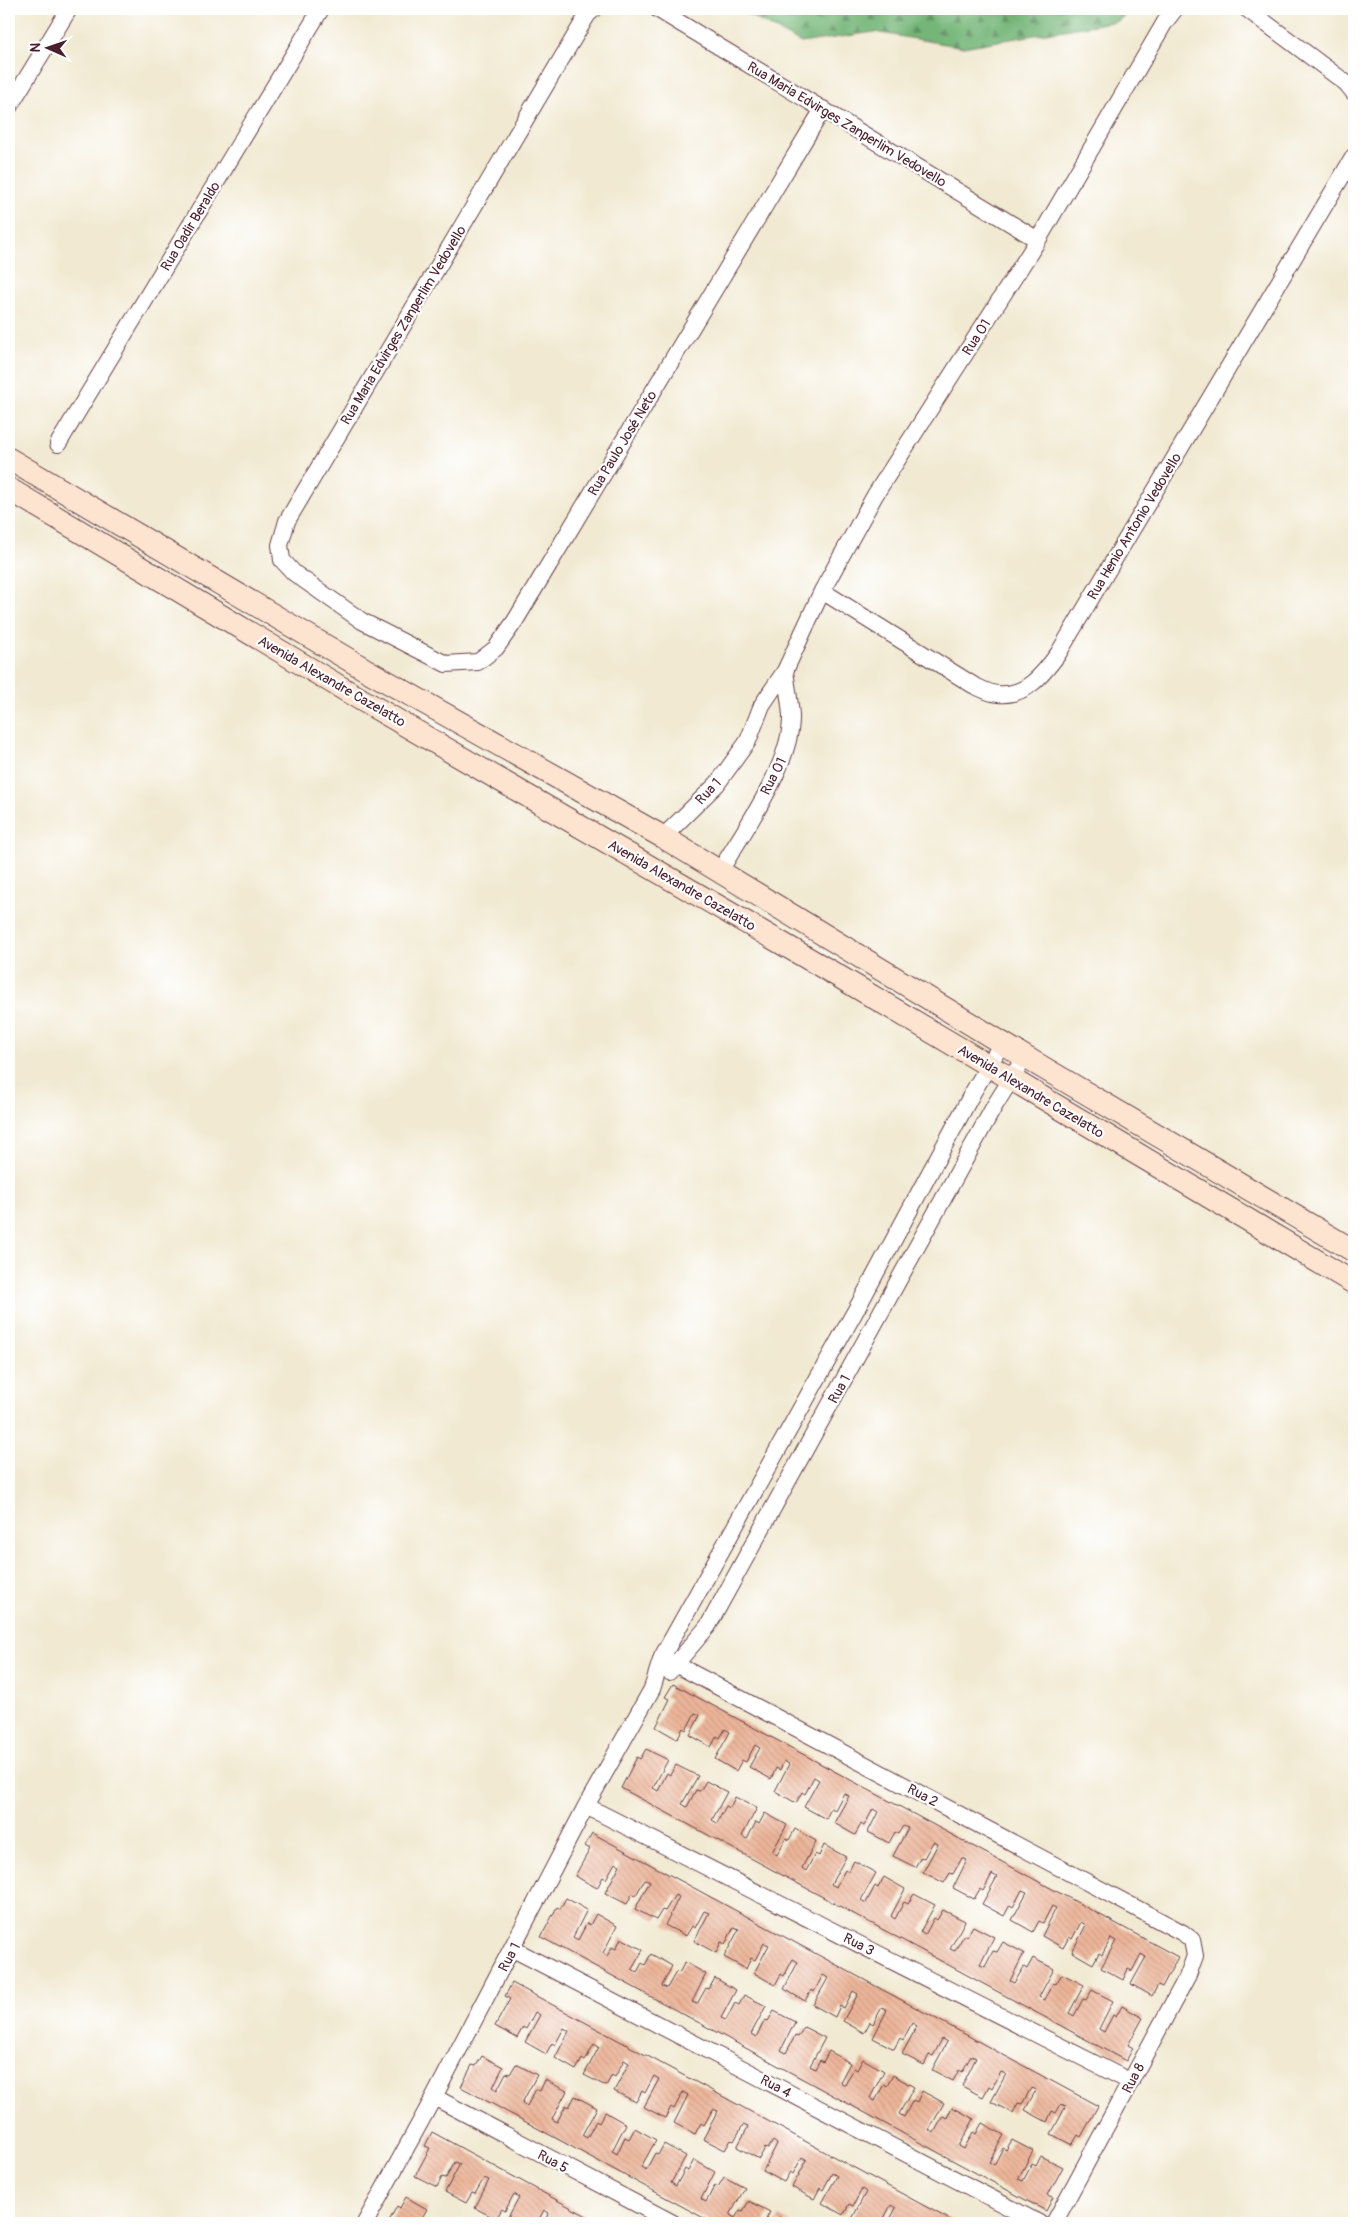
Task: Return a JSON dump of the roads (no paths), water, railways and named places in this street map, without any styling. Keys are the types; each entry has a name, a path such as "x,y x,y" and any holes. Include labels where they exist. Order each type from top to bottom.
{"main road":[{"name":"Avenida Alexandre Cazelatto","path":"9,459 368,671 663,837 1025,1057 1354,1252"},
{"name":"Avenida Alexandre Cazelatto","path":"9,489 354,695 663,873 1354,1283"}],"street":[{"path":"9,107 69,9"},
{"name":"Rua Oadir Beraldo","path":"58,444 321,9"},
{"name":"Rua Maria Edvirges Zanperlim Vedovello","path":"362,621 294,573 282,560 280,545 286,521 588,14 594,9"},
{"name":"Rua Maria Edvirges Zanperlim Vedovello","path":"657,9 1038,240"},
{"name":"Rua 01","path":"748,741 762,705 784,671 822,591 875,495 1038,240 1165,22 1175,9"},
{"path":"1247,9 1346,83 1354,93"},
{"name":"Rua Paulo José Neto","path":"362,621 446,664 478,662 496,648 515,621 823,108"},
{"name":"Rua Henio Antonio Vedovello","path":"822,591 972,685 998,694 1023,690 1039,678 1058,654 1354,156"},
{"name":"Rua 01","path":"720,871 764,796 785,754 791,717 784,671"},
{"name":"Rua 1","path":"663,837 717,784 748,741"},
{"name":"Rua 1","path":"365,2223 513,1949 586,1806 669,1662 962,1112 1002,1043"},
{"name":"Rua 1","path":"669,1662 708,1626 995,1105 1025,1057"},
{"name":"Rua 2","path":"669,1662 1183,1933"},
{"name":"Rua 3","path":"586,1806 1131,2082"},
{"name":"Rua 8","path":"1054,2223 1188,1975 1194,1956 1192,1940 1183,1933"},
{"name":"Rua 4","path":"513,1949 1039,2223"},
{"name":"Rua 5","path":"434,2097 673,2223"}]}
